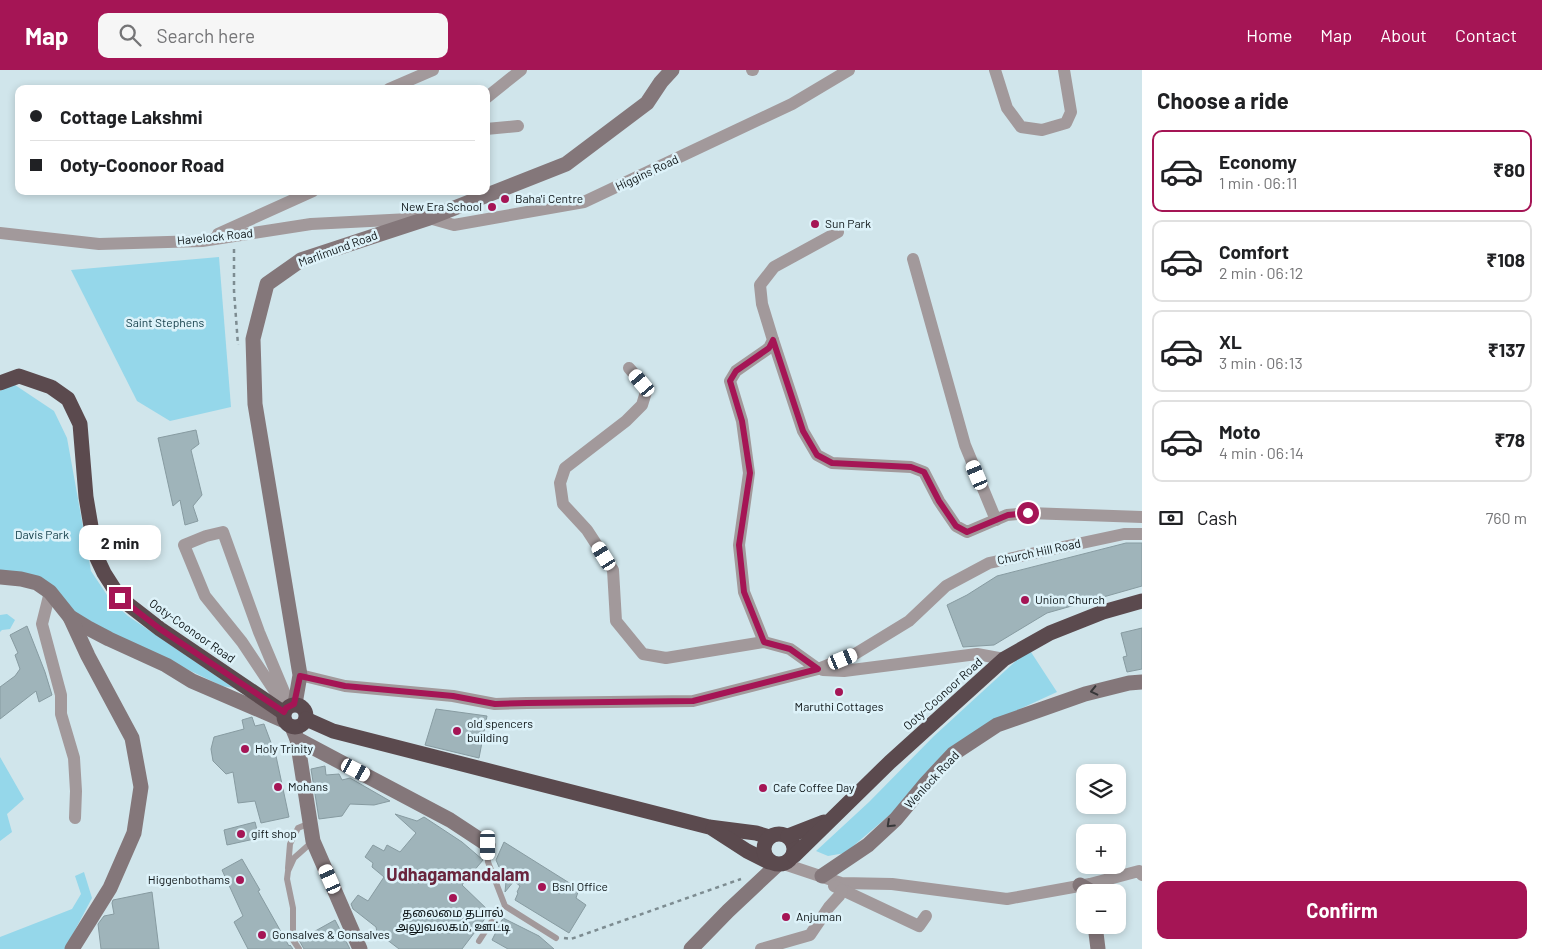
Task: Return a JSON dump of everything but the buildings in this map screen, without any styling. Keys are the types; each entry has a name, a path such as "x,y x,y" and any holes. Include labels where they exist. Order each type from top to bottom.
{"highway":[{"name":"Ooty-Coonoor Road","path":"0,383 19,376 50,387 68,398 80,424 86,497 96,556 104,574 120,598 160,629 290,717 300,706 304,708 306,719 333,731 709,827"},
{"name":"Ooty-Coonoor Road","path":"781,862 834,817 890,762 1004,659 1050,632 1103,612 1142,601"},
{"path":"709,827 769,837 778,834 788,836 834,817"},
{"path":"709,827 747,851 781,862"},
{"path":"781,862 794,843 788,836"},
{"path":"769,837 764,847 764,854 781,862"}],"street":[{"path":"398,85 433,70"},
{"path":"490,95 521,70"},
{"name":"Marlimund Road","path":"490,194 566,164 647,103 661,82 672,70"},
{"path":"661,82 676,70"},
{"name":"Higgins Road","path":"429,218 454,226 584,202 792,104 849,70"},
{"path":"995,70 1007,108 1021,127 1042,130 1066,123 1071,112 1064,70"},
{"path":"490,129 518,126"},
{"path":"202,241 304,195"},
{"name":"Marlimund Road","path":"290,717 300,676 255,404 253,339 267,284 301,260 429,218 487,195"},
{"name":"Havelock Road","path":"0,234 99,244 202,241 310,224 429,218"},
{"path":"838,232 774,267 760,285 762,304 803,431 817,455 832,463 911,467 924,472 939,501 956,526 967,532 1008,515 1028,513 1142,517"},
{"path":"913,259 965,445 996,520"},
{"path":"764,642 744,592 739,545 750,473 742,421 730,381 736,371 769,348 773,340"},
{"path":"629,368 642,383 646,392 642,405 626,421 565,468 560,483 563,504 588,530 613,570 616,621 643,654 666,658 764,642 790,649 818,669"},
{"path":"290,717 242,642 205,596 184,545 206,536 223,532 290,717 313,841 360,949"},
{"name":"Church Hill Road","path":"818,669 856,654 909,621 946,586 989,563 1124,534 1142,534"},
{"path":"0,577 21,578 38,583 50,592 70,617 88,656 132,738 141,787 134,833 110,888 72,949"},
{"path":"50,592 42,624 61,695 61,714 74,758 75,818"},
{"path":"70,617 109,639 166,665 192,681 290,717 488,845"},
{"path":"300,676 345,686 453,696 495,704 693,701 818,669 844,671 977,654 1004,659"},
{"name":"Wenlock Road","path":"822,876 875,839 896,819 953,754 997,725 1085,694 1129,683 1142,682"},
{"path":"691,949 728,911 781,862 841,883 892,884 1007,899 1076,890"},
{"path":"1101,884 1139,871 1142,875"},
{"path":"822,876 835,887 919,926 926,916"},
{"path":"761,949 810,935 842,890"},
{"path":"1097,934 1098,949"}],"lane":[{"path":"299,949 293,940 293,908 287,879 290,844 298,828 310,823"},
{"path":"288,871 294,858 313,841"},
{"path":"488,845 488,862 505,906 556,938"},
{"path":"479,941 497,913"}],"path":[{"path":"232,236 238,348"},
{"path":"571,939 741,879"}],"green space":[{"name":"Saint Stephens","path":"219,257 231,407 170,421 137,401 71,270"},
{"name":"Davis Park","path":"12,383 54,411 67,438 91,571 111,601 128,616 234,688 222,686 74,615 60,593 0,572 0,391"},
{"path":"7,614 15,620 10,629 0,632 0,615"},
{"path":"1029,649 1057,692 1007,715 845,853 828,856 816,851 869,802 934,736"},
{"path":"0,757 24,799 7,814 12,832 0,841"},
{"path":"84,872 92,898 65,949 0,949 0,937 72,909 81,894 75,876"}],"place":[{"name":"Baha'i Centre","path":"505,199"},
{"name":"New Era School","path":"492,207"},
{"name":"Sun Park","path":"815,224"},
{"name":"Union Church","path":"1025,600"},
{"name":"Maruthi Cottages","path":"839,692"},
{"name":"old spencers building","path":"457,731"},
{"name":"Holy Trinity","path":"245,749"},
{"name":"Mohans","path":"278,787"},
{"name":"Cafe Coffee Day","path":"763,788"},
{"name":"gift shop","path":"241,834"},
{"name":"Higgenbothams","path":"240,880"},
{"name":"Bsnl Office","path":"542,887"},
{"name":"தலைமை தபால் அலுவலகம், ஊட்டி","path":"453,898"},
{"name":"Anjuman","path":"786,917"},
{"name":"Gonsalves & Gonsalves","path":"262,935"}],"district":[{"name":"Udhagamandalam","path":"458,875"}],"route":[{"path":"120,598 160,629 284,712 286,708 294,704 300,676 345,686 453,696 495,704 693,701 818,669 790,649 764,642 744,592 739,545 750,473 742,421 730,381 736,371 769,348 773,340 803,431 817,455 832,463 911,467 924,472 939,501 956,526 967,532 1008,515 1028,513"}]}
